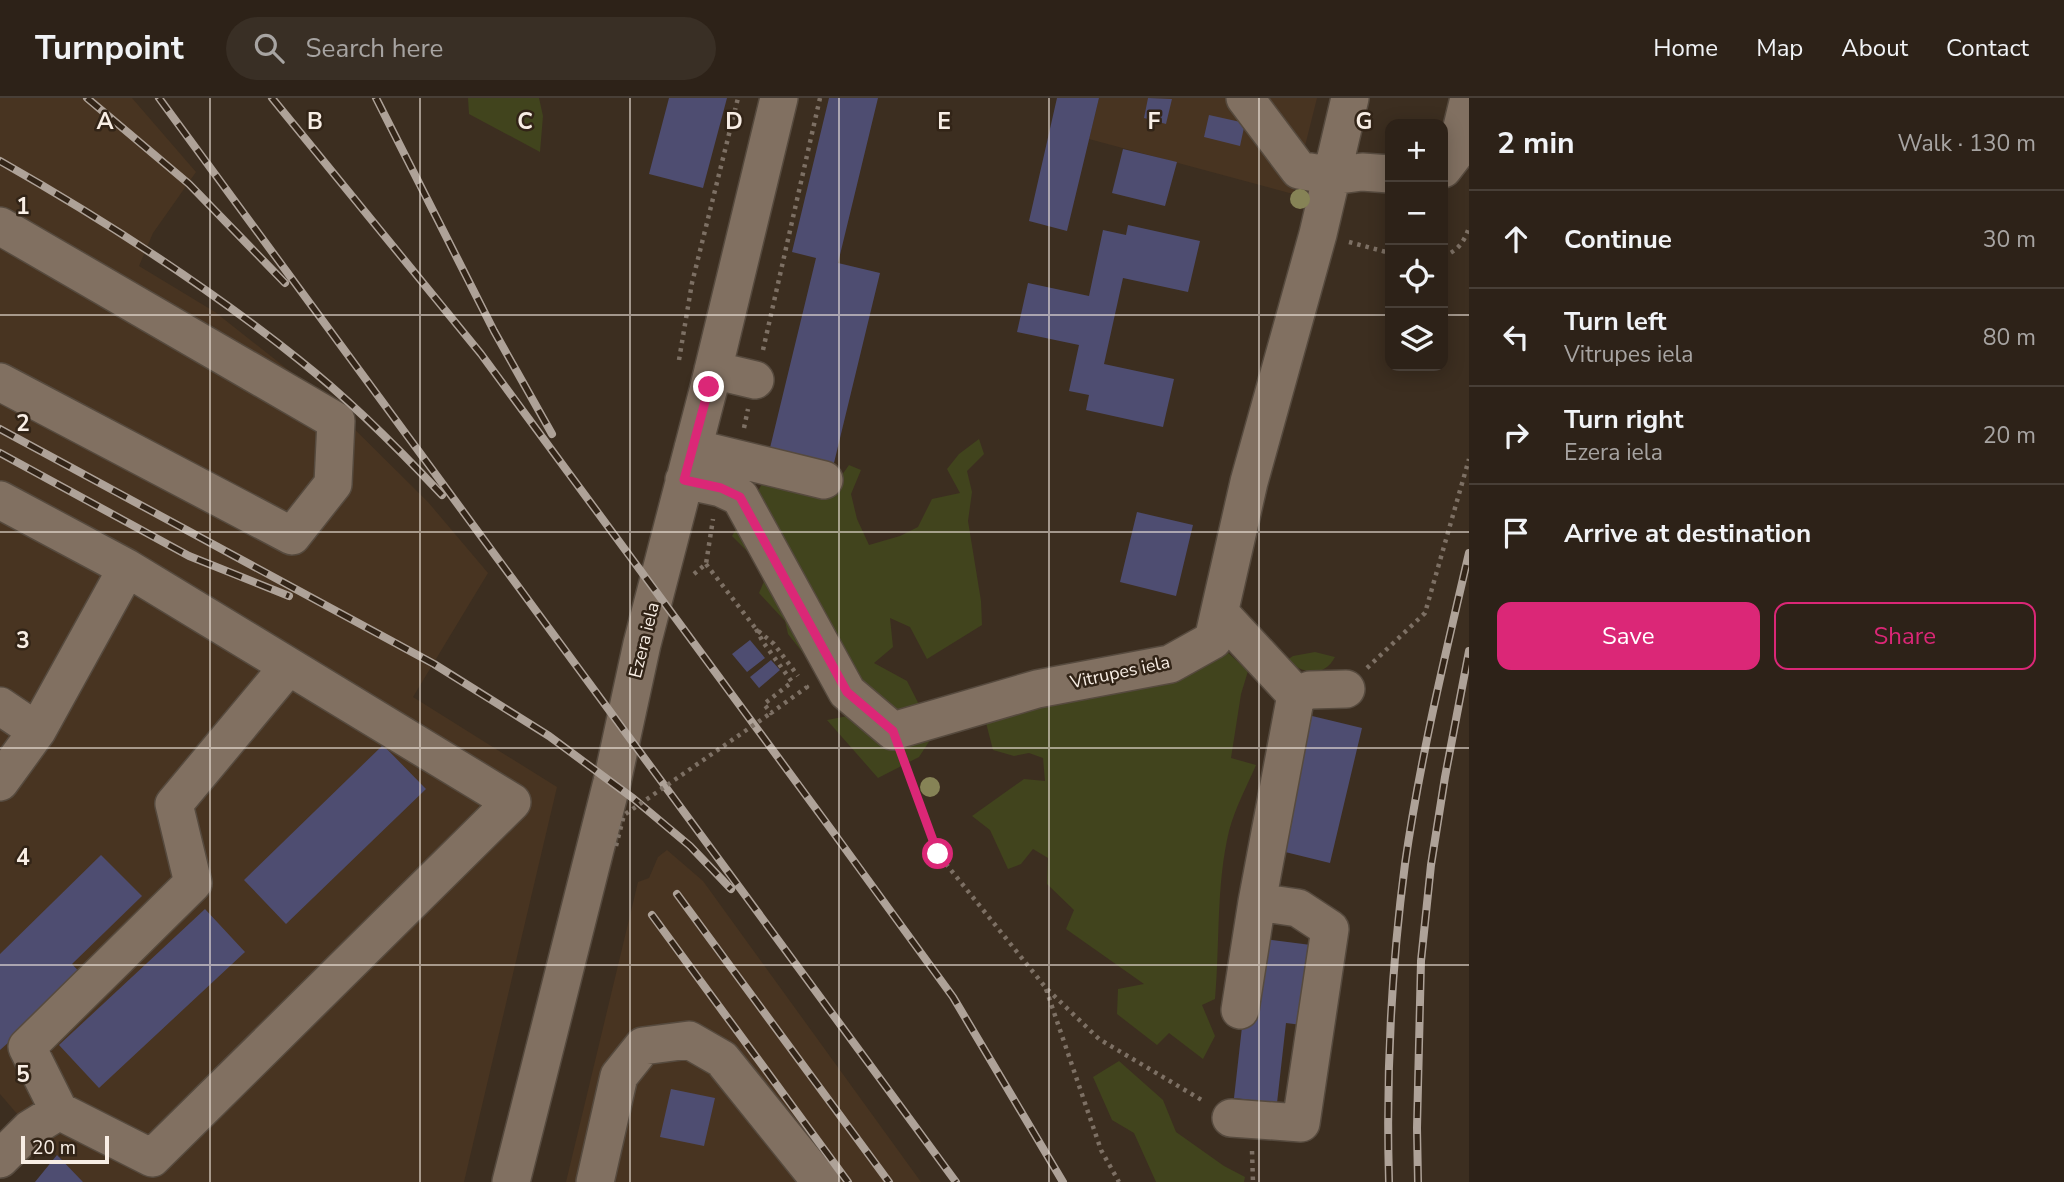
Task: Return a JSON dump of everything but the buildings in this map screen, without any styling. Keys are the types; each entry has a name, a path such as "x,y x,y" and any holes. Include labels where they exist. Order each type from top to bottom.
{"street":[{"name":"Ezera iela","path":"511,1182 779,98"},
{"path":"1245,98 1299,170 1332,176 1362,172 1385,174"},
{"name":"Vitrupes iela","path":"893,731 1037,689 1170,664 1213,640 1249,482 1318,234 1350,98"},
{"path":"1448,162 1456,152 1469,98"},
{"path":"0,226 336,421 333,484 292,536 0,382"},
{"path":"713,370 755,380"},
{"path":"688,464 824,480"},
{"path":"688,464 721,488 740,497 847,692 893,731"},
{"path":"0,500 127,568 512,802 152,1158 59,1111 27,1047 193,883 174,804 288,667"},
{"path":"0,782 37,731 127,568"},
{"path":"1220,613 1296,695"},
{"path":"1296,695 1310,690 1346,689"},
{"path":"1240,1010 1257,902 1296,695"},
{"path":"0,706 37,731"},
{"path":"1231,1118 1301,1123 1330,929 1298,908 1257,902"},
{"path":"595,1182 619,1076 643,1046 688,1040 722,1059 821,1182"},
{"path":"1,1156 30,1129 59,1111"}],"path":[{"path":"743,431 820,98"},
{"path":"1448,254 1453,253 1466,237 1469,227"},
{"path":"1318,234 1385,252"},
{"path":"1346,689 1425,613 1469,459"},
{"path":"706,564 756,629 792,682 764,704 771,713"},
{"path":"615,846 624,815 807,687 774,644 756,629"},
{"path":"893,731 938,854 1046,988 1099,1039 1231,1118"},
{"path":"1046,988 1101,1150 1119,1182"}],"shaded area":[{"path":"0,98 132,98 196,172 153,233 139,266 215,312 320,395 428,502 488,573 413,697 557,787 464,1182 83,1182 30,1129 0,1094"},
{"path":"1099,98 1317,98 1293,194 1089,139"},
{"path":"667,850 703,881 921,1182 566,1182 638,882 649,878 658,857"}],"green space":[{"path":"468,98 539,98 543,116 540,152 469,114"},
{"path":"979,439 984,454 967,471 972,492 968,521 981,601 982,625 927,659 910,627 890,618 893,647 874,663 907,681 934,734 919,757 878,778 827,720 853,715 788,634 785,621 759,593 768,572 732,536 766,477 830,492 849,465 861,470 851,494 857,519 869,545 900,536 918,527 932,499 960,493 947,469 959,454"},
{"path":"1224,649 1248,671 1241,694 1231,758 1256,765 1234,814 1225,851 1220,893 1215,999 1202,1005 1215,1036 1203,1059 1169,1033 1157,1045 1117,1014 1118,989 1144,984 1066,929 1074,910 1047,884 1048,858 1033,849 1021,864 1008,869 990,830 972,816 1024,779 1045,781 1043,758 1029,753 1014,756 993,750 984,715"},
{"path":"1315,652 1335,657 1325,668 1312,672 1287,660 1293,656"},
{"path":"1119,1061 1163,1100 1176,1132 1224,1166 1245,1177 1244,1182 1156,1182 1134,1133 1112,1120 1093,1077"}],"railway":[{"path":"87,98 189,184 285,283"},
{"path":"159,98 956,1182"},
{"path":"272,98 481,354 833,832 953,997 1063,1182"},
{"path":"376,98 494,331 552,434"},
{"path":"0,161 153,254 263,332 355,407 442,495"},
{"path":"0,429 434,664 549,736 634,799 690,846 731,889"},
{"path":"0,453 189,556 289,596"},
{"path":"1389,1182 1391,1023 1405,864 1442,669 1469,553"},
{"path":"1418,1182 1421,961 1431,865 1469,651"},
{"path":"677,894 889,1182"},
{"path":"652,915 848,1182"}],"route":[{"path":"709,387 684,480 721,488 740,497 847,692 893,731 938,854"}]}
